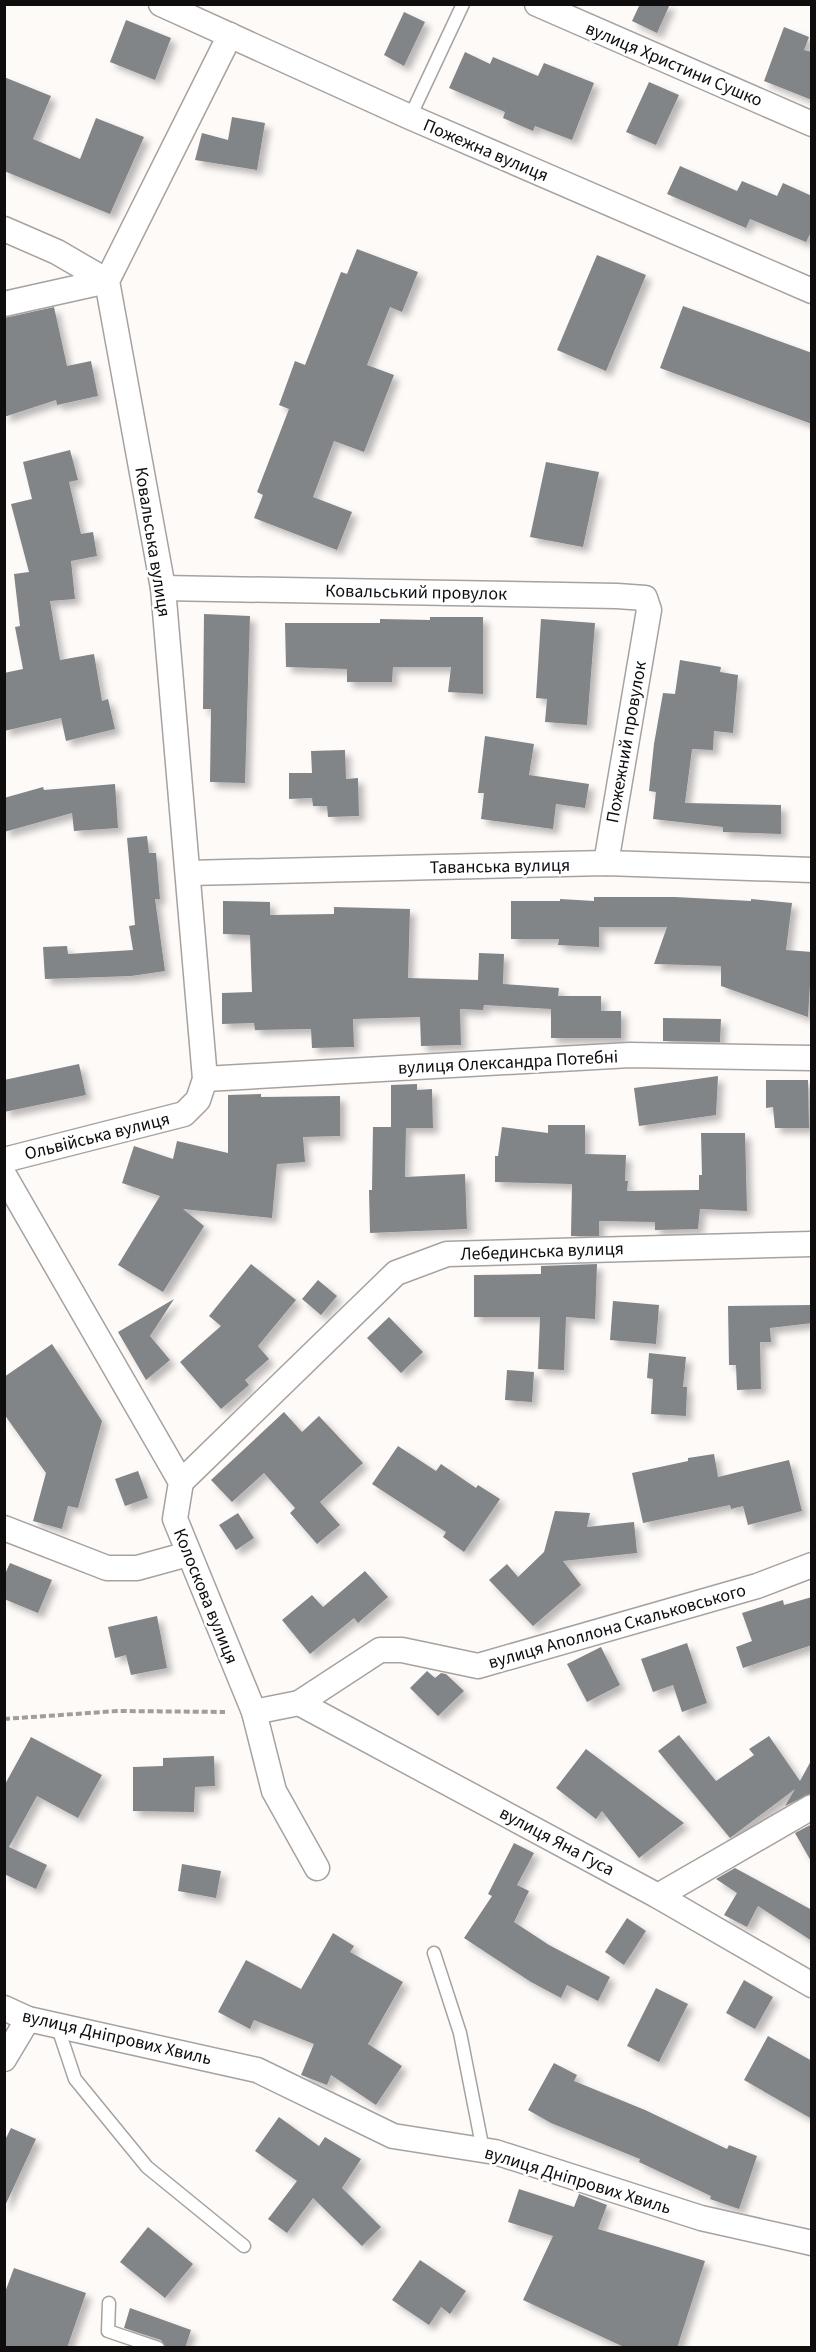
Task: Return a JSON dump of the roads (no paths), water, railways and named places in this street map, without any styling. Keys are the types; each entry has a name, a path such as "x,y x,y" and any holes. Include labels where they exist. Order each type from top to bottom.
{"street":[{"name":"Пожежна вулиця","path":"161,4 410,117 812,291"},
{"name":"вулиця Христини Сушко","path":"537,4 812,124"},
{"path":"106,281 230,35"},
{"path":"4,229 57,252 106,281"},
{"path":"4,304 106,281"},
{"name":"Ковальська вулиця","path":"106,281 163,588 205,1079"},
{"name":"Ковальський провулок","path":"163,588 632,596 645,598 650,610 647,621"},
{"name":"Пожежний провулок","path":"606,863 647,621"},
{"name":"Таванська вулиця","path":"188,873 606,863 812,870"},
{"name":"вулиця Олександра Потебні","path":"205,1079 630,1055 812,1058"},
{"name":"Ольвійська вулиця","path":"4,1160 184,1114 198,1100 205,1079"},
{"path":"4,1175 181,1482"},
{"name":"Лебединська вулиця","path":"181,1482 396,1273 447,1254 812,1244"},
{"name":"Колоскова вулиця","path":"181,1482 175,1519 254,1712 274,1791 317,1868"},
{"path":"4,1528 107,1568 137,1568 188,1554"},
{"name":"вулиця Аполлона Скальковського","path":"254,1712 299,1703 380,1650 402,1650 478,1666 757,1586 812,1565"},
{"name":"вулиця Яна Гуса","path":"299,1703 658,1896 812,1985"},
{"path":"658,1896 812,1807"},
{"name":"вулиця Дніпрових Хвиль","path":"4,2008 28,2019 257,2070 393,2136 495,2152 701,2218 812,2243"},
{"path":"4,2059 28,2019"}],"lane":[{"path":"410,117 464,4"},
{"path":"434,1953 460,2033 483,2150"},
{"path":"57,2025 75,2079 147,2167 244,2246"},
{"path":"109,2303 108,2331 158,2348"}]}
